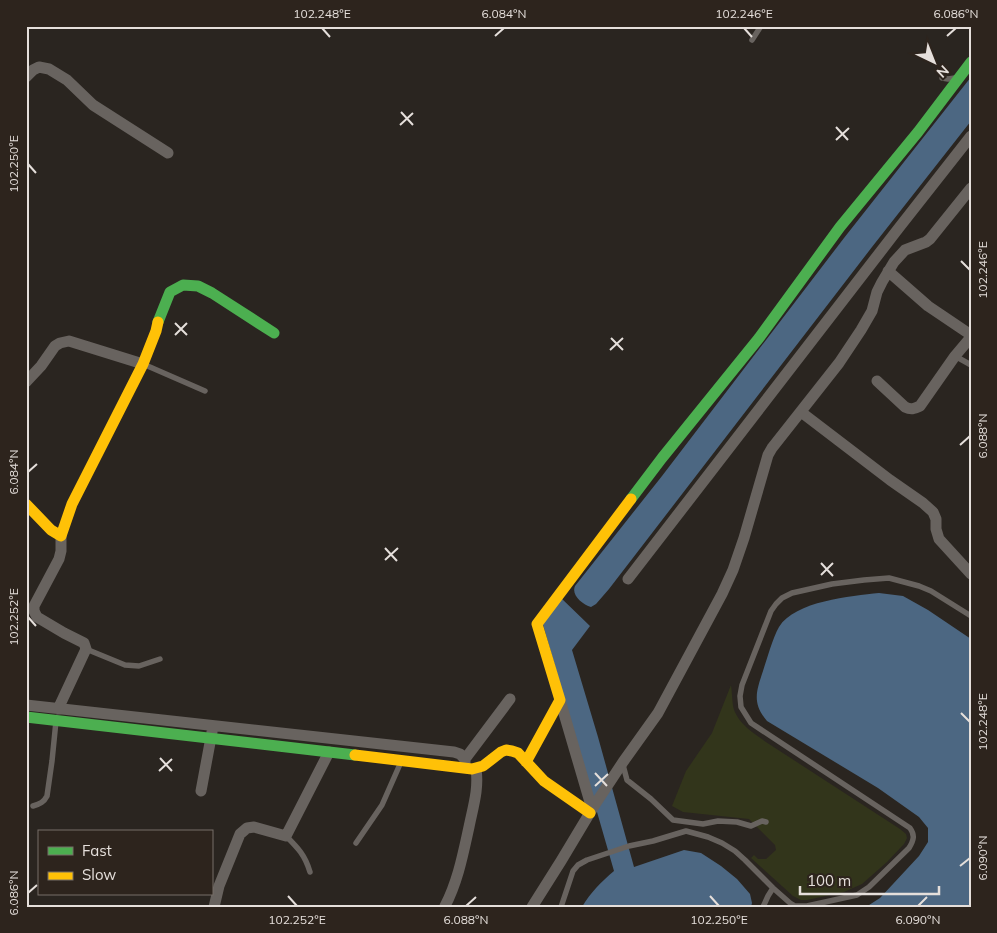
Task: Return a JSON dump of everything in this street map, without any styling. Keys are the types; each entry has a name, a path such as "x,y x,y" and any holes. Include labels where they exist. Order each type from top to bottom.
{"street":[{"path":"592,809 536,624 662,458 759,338 840,227 918,132 971,62"},
{"path":"26,77 39,67 49,69 67,80 86,99 102,111 168,153"},
{"path":"628,579 971,136"},
{"path":"532,907 592,809 658,713 722,594 744,538 768,455 776,442 838,364 868,320 877,292 894,262 905,250 930,239 971,188"},
{"path":"877,381 905,407 913,409 920,406 971,336 928,306 888,271"},
{"path":"57,715 86,649 84,643 37,617 34,606 59,559 61,536 72,504 143,364 170,292 183,285 198,286 274,333"},
{"path":"26,382 47,359 55,346 64,341 70,341 143,364"},
{"path":"801,412 933,512 939,539 971,574"},
{"path":"26,504 50,530 61,536"},
{"path":"469,766 510,699"},
{"path":"526,762 560,700"},
{"path":"26,705 57,715 211,738 402,760 482,767 506,750 513,751 518,753 549,785 592,809"},
{"path":"26,717 57,715 214,726 460,754 478,780 464,848 454,886 445,906"},
{"path":"201,791 214,726"},
{"path":"214,907 219,886 240,834 247,828 254,828 286,836 329,752"}],"lane":[{"path":"752,40 761,26"},
{"path":"942,78 960,77"},
{"path":"955,356 971,365"},
{"path":"143,364 205,391"},
{"path":"561,907 573,871 578,865 587,860 629,846 686,831 722,843 734,851 790,903 800,907 857,895 869,887 909,848 913,842 913,833 910,828 751,723 741,707 740,696 742,685 760,636 771,611 782,598 792,593 832,584 864,580 889,578 919,586 931,591 971,616"},
{"path":"86,649 125,666 139,666 160,660"},
{"path":"33,806 41,803 47,796 57,715"},
{"path":"356,843 382,805 402,760"},
{"path":"623,762 627,780 673,820 703,824 718,821 737,822 751,826 762,820 766,822"},
{"path":"286,836 300,849 310,872"},
{"path":"764,907 773,888"}],"green space":[{"path":"731,685 735,712 747,728 906,834 907,838 904,844 862,884 844,892 801,900 793,896 751,858 754,855 758,859 766,859 776,850 775,845 749,819 683,812 672,806 686,771 712,733"}],"water":[{"path":"971,77 971,121 609,589 591,607 584,604 576,596 575,586"},
{"path":"879,593 903,596 928,610 971,639 971,907 866,907 880,898 919,856 928,842 928,828 919,817 878,788 767,721 757,703 757,691 772,642 779,627 787,618 797,611 824,601"},
{"path":"560,597 590,626 572,650 634,867 684,850 701,853 737,879 750,894 751,907 582,907 596,888 614,871 542,621"}],"traffic: fast":[{"path":"631,499 759,338 840,227 918,132 971,62"},
{"path":"158,322 170,292 183,285 198,286 274,333"},
{"path":"26,717 355,755"}],"traffic: slow":[{"path":"26,504 51,530 61,536 72,504 143,364 158,322"},
{"path":"526,762 560,700 537,624 631,499"},
{"path":"355,755 472,769 483,766 501,752 506,750 512,751 518,753 544,781 590,813"}]}
